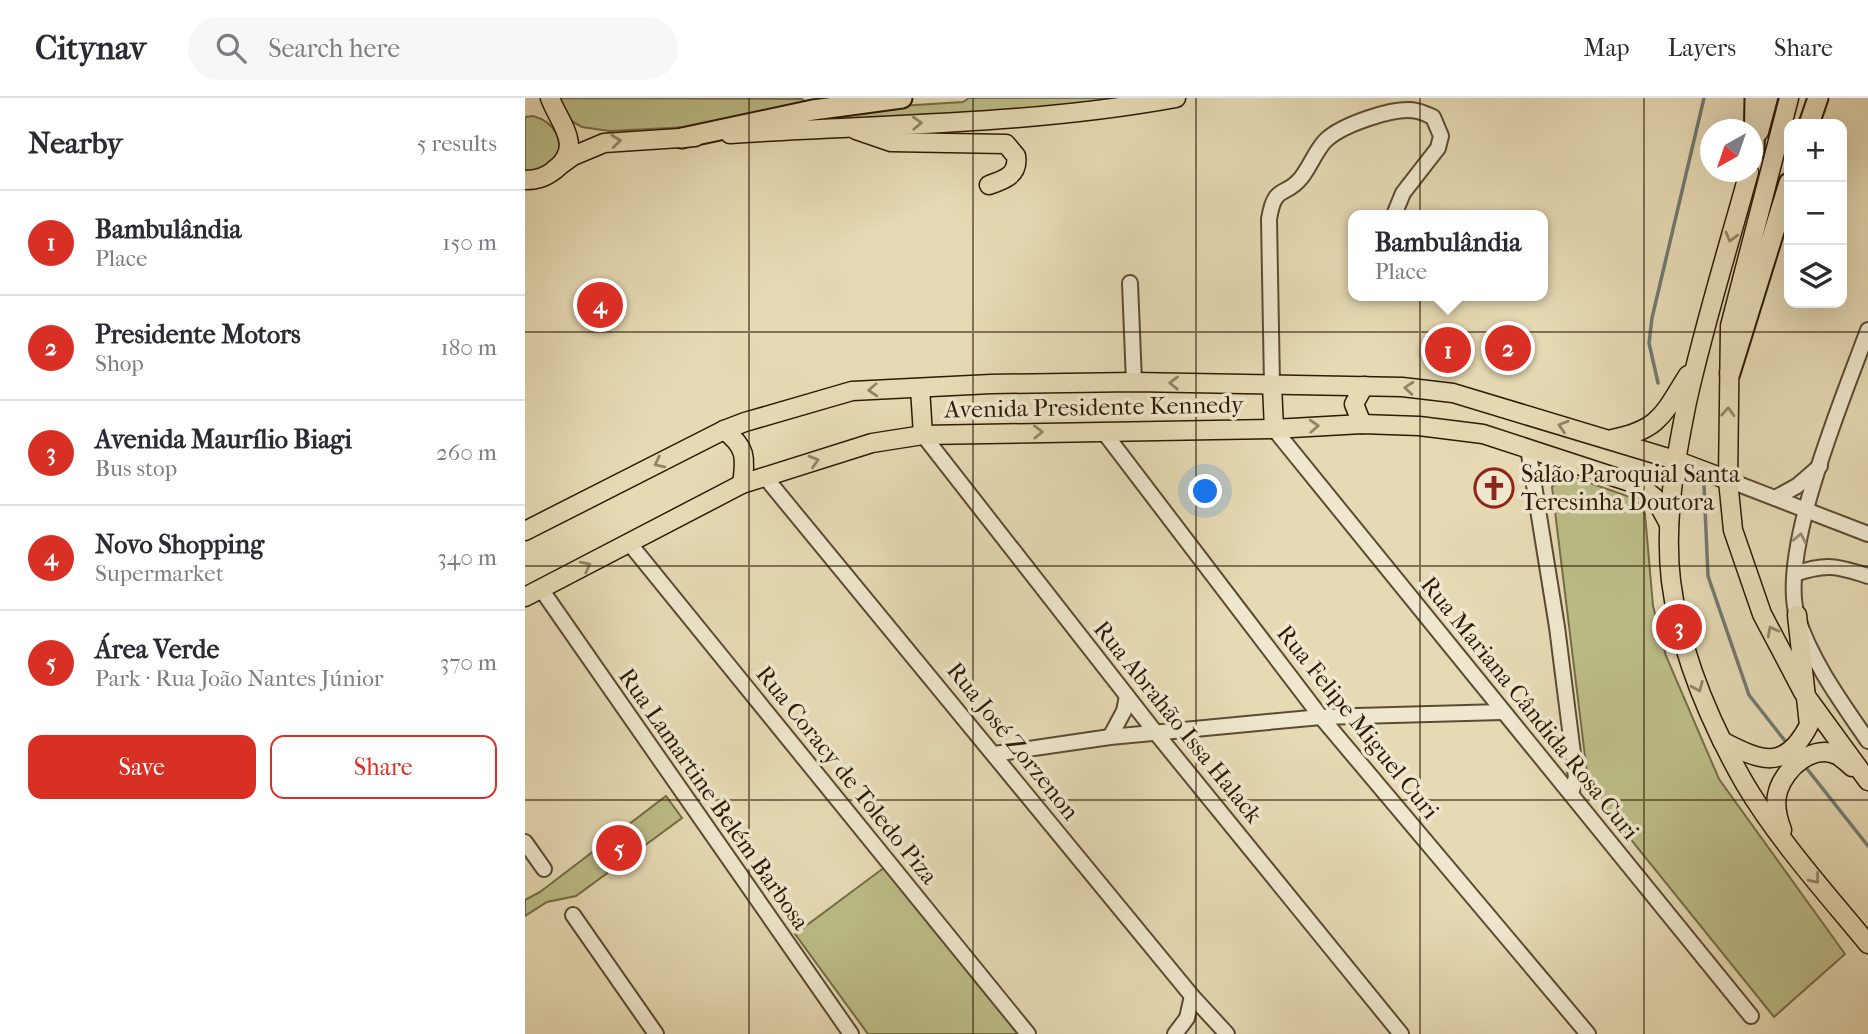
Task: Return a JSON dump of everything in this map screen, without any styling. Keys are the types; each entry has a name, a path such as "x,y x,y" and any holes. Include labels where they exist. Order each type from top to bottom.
{"highway":[{"path":"682,138 813,110 902,98"},
{"path":"1754,119 1755,98"},
{"path":"1811,119 1818,98"},
{"path":"1730,373 1784,199"}],"main road":[{"path":"550,98 564,124 569,143 563,162 555,169"},
{"path":"525,180 541,178 573,156 604,143 846,126 1027,119 1176,98"},
{"path":"1762,119 1768,98"},
{"path":"1789,98 1730,326 1727,420 1728,480 1733,530 1762,614 1804,692 1868,780"},
{"path":"846,126 891,142 1006,144 1015,153 1016,168 1011,176 989,185"},
{"path":"1746,182 1696,363 1675,460 1669,524 1671,579 1679,627 1695,680 1722,741 1747,786 1786,843 1868,944"},
{"path":"1609,440 1635,435 1651,426 1664,414 1696,363"},
{"name":"Avenida Presidente Kennedy","path":"525,531 724,430 745,422 852,391 991,384 1134,382 1364,386 1453,393 1675,460 1728,480"},
{"path":"1272,385 1274,429"},
{"path":"1362,424 1354,404 1364,386"},
{"path":"920,388 923,435"},
{"name":"Avenida Presidente Kennedy","path":"533,593 742,484 872,443 923,435 1274,429 1362,424 1419,426 1483,434 1639,485 1655,498 1669,524"},
{"path":"724,430 738,441 744,457 742,484"},
{"path":"1786,843 1777,816 1778,790 1807,746 1809,725 1797,615"},
{"path":"1722,741 1755,757 1770,760 1807,746 1838,755 1868,780"}],"street":[{"path":"1272,385 1269,219 1272,202 1299,181 1326,141 1347,127 1386,113 1417,110 1433,117 1441,136 1438,148 1403,193 1396,210"},
{"path":"1130,283 1134,382"},
{"path":"1866,733 1811,650 1797,615 1794,592 1799,540 1807,509 1868,330"},
{"name":"Rua Mariana Cândida Rosa Curi","path":"1274,429 1751,1016"},
{"name":"Rua Felipe Miguel Curi","path":"1103,431 1321,718 1588,1034"},
{"name":"Rua Abrahão Issa Halack","path":"923,435 1156,733 1401,1034"},
{"path":"1528,448 1557,627 1576,777 1570,794"},
{"path":"1775,498 1797,486 1821,465"},
{"name":"Rua José Zorzenon","path":"765,477 1192,996 1227,1034"},
{"path":"1728,480 1868,534"},
{"name":"Rua Coracy de Toledo Piza","path":"630,544 1028,1034"},
{"path":"1795,574 1828,565 1868,576"},
{"name":"Rua Lamartine Belém Barbosa","path":"533,593 851,1034"},
{"path":"1110,737 1124,711 1127,696"},
{"path":"994,754 1110,737 1321,718 1502,712"},
{"path":"525,842 544,869"},
{"path":"573,915 656,1034"},
{"path":"1175,1034 1187,1018 1192,996"}],"green space":[{"path":"554,98 802,99 808,105 689,127 609,131 582,127 571,121"},
{"path":"969,98 1131,98 965,116 771,125 868,108 963,102"},
{"path":"533,116 552,127 558,139 559,153 557,161 525,177 525,117"},
{"path":"1570,476 1633,498 1641,506 1645,514 1653,606 1666,656 1719,779 1845,954 1774,1017 1595,795 1588,781 1552,487 1561,479"},
{"path":"666,796 682,818 576,896 547,902 525,916 525,900 540,892"},
{"path":"889,864 1033,1034 868,1034 795,934"}],"waterway":[{"path":"1658,383 1649,343 1652,318 1704,98"},
{"path":"1704,485 1708,576 1749,695 1789,746"},
{"path":"1804,765 1868,846"}],"place":[{"name":"Novo Shopping","path":"600,305"},
{"name":"Presidente Motors","path":"1508,348"},
{"name":"Bambulândia","path":"1448,350"},
{"name":"Salão Paroquial Santa Teresinha Doutora","path":"1494,488"},
{"name":"Avenida Maurílio Biagi","path":"1679,627"},
{"name":"Área Verde","path":"619,848"}]}
